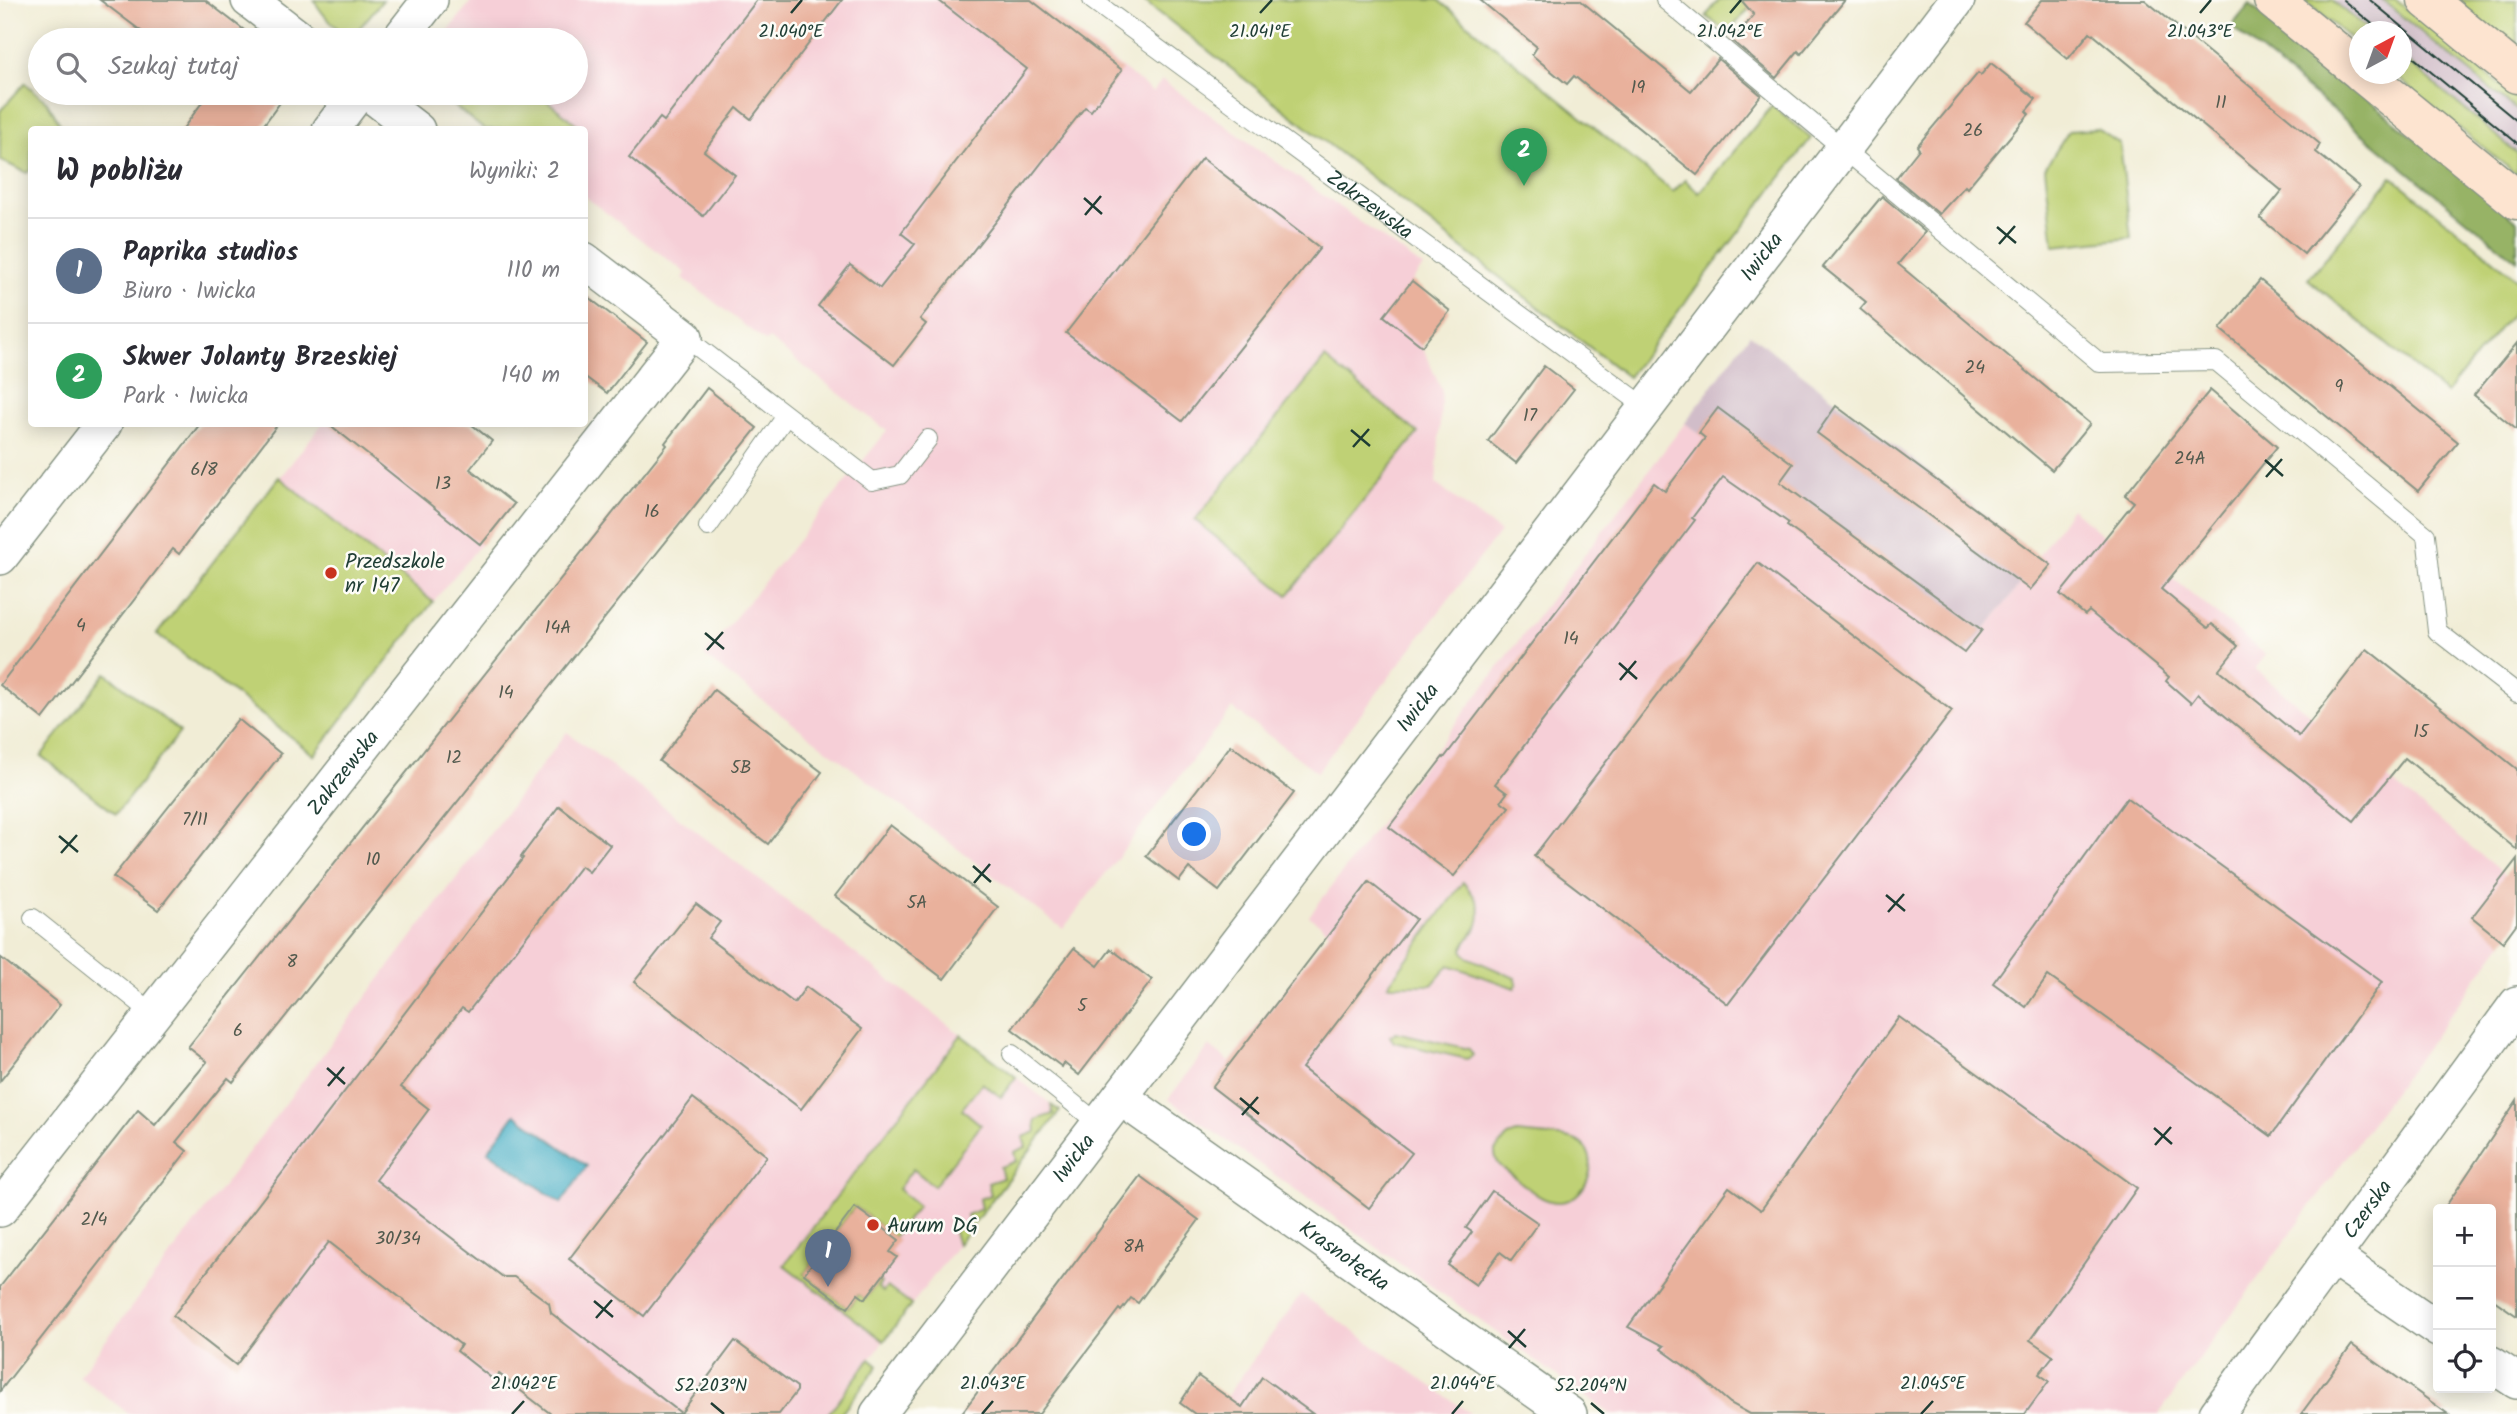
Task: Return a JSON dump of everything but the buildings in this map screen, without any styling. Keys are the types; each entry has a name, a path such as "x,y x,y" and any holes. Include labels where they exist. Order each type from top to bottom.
{"main road":[{"path":"2273,0 2349,62"},
{"path":"2427,0 2517,74"},
{"path":"2376,84 2517,200"}],"street":[{"path":"249,0 285,28"},
{"path":"408,28 430,0"},
{"name":"Iwicka","path":"878,1414 1957,0"},
{"path":"333,126 349,105"},
{"path":"385,105 412,126"},
{"path":"588,263 685,337"},
{"name":"Zakrzewska","path":"0,1209 685,337"},
{"path":"0,557 98,427"},
{"name":"Czerska","path":"2217,1414 2517,1004"},
{"name":"Krasnołęcka","path":"1109,1110 1569,1414"},
{"path":"2333,1256 2433,1326"},
{"path":"2496,1367 2517,1381"}],"lane":[{"name":"Zakrzewska","path":"1092,0 1647,408"},
{"path":"1665,0 2100,363 2216,361 2426,535 2437,631 2517,693"},
{"path":"685,337 872,481 900,475 928,439"},
{"path":"708,527 786,416"},
{"path":"33,918 152,1013"},
{"path":"1012,1054 1109,1110"}],"shaded area":[{"path":"472,0 1033,0 1153,92 1162,80 1423,267 1384,316 1422,346 1442,391 1436,484 1500,532 1317,772 1232,708 1063,929 704,656 887,431 769,339 766,342 683,278 686,273 588,199 588,126 480,126 453,105 588,105 588,28 450,28"},
{"path":"2332,0 2382,0 2408,21 2358,21"},
{"path":"2412,25 2517,111 2517,153 2412,65"},
{"path":"1750,334 2038,556 1965,655 1763,505 1773,490 1685,423"},
{"path":"1685,423 1774,490 1965,655 2014,592 2071,508 2137,563 2145,555 2266,655 2255,669 2517,885 2517,923 2159,1414 1611,1414 1168,1099 1209,1046 1230,1062 1329,932 1309,916"},
{"name":"Przedszkole nr 147","path":"320,427 415,427 514,504 433,602 314,755 157,634"},
{"path":"567,732 1060,1111 828,1414 129,1414 79,1376"},
{"path":"1301,1294 1471,1414 1214,1414"}],"green space":[{"path":"314,0 383,0 360,28 338,28"},
{"path":"1143,0 1438,0 1673,192 1685,180 1699,193 1772,106 1811,138 1628,377"},
{"path":"1719,0 1756,0 1728,33 1706,16"},
{"path":"2304,0 2332,0 2358,21 2349,21 2349,38"},
{"path":"2382,0 2396,0 2517,99 2517,111 2412,25 2412,21 2408,21"},
{"path":"2455,0 2517,0 2517,51"},
{"path":"2250,4 2517,221 2517,261 2233,28"},
{"path":"2412,65 2517,153 2517,175 2405,84 2412,84"},
{"path":"25,83 28,86 28,105 49,105 61,126 28,126 27,173 0,160 0,111"},
{"path":"453,105 552,105 579,126 480,126"},
{"path":"2098,129 2120,144 2131,238 2054,246 2045,168 2069,131"},
{"path":"2392,177 2517,279 2517,307 2446,393 2308,279"},
{"path":"1325,358 1418,433 1288,595 1195,520"},
{"name":"Przedszkole nr 147","path":"279,477 433,602 314,755 157,634"},
{"path":"106,673 180,732 116,814 41,756"},
{"path":"1463,882 1479,907 1480,919 1462,950 1467,957 1515,978 1515,988 1449,965 1432,985 1388,985"},
{"path":"1396,1032 1469,1049 1473,1055 1467,1059 1394,1042 1390,1036"},
{"path":"961,1035 1016,1077 1001,1097 982,1083 962,1109 981,1125 934,1186 913,1169 898,1189 918,1206 894,1237 855,1207 804,1274 848,1308 858,1294 865,1299 879,1281 881,1283 878,1288 883,1292 887,1287 911,1305 884,1341 784,1265"},
{"path":"1051,1105 1060,1111 958,1244 953,1230 970,1225 967,1215 981,1209 979,1199 991,1195 988,1183 1003,1178 1000,1167 1016,1161 1014,1152 1026,1147 1023,1137 1036,1132 1035,1120 1053,1114"},
{"path":"1517,1133 1572,1139 1585,1148 1590,1156 1591,1166 1589,1176 1578,1194 1570,1200 1560,1202 1542,1198 1502,1167 1495,1151 1508,1136"},
{"path":"870,1359 878,1366 841,1414 828,1414"}],"water":[{"path":"515,1114 587,1166 561,1203 488,1151"}],"tram line":[{"path":"2343,0 2369,21"},
{"path":"2370,0 2517,121"},
{"path":"2412,56 2517,143"}],"place":[{"name":"Skwer Jolanty Brzeskiej","path":"1524,186"},
{"name":"Przedszkole nr 147","path":"331,573"},
{"name":"Aurum DG","path":"873,1225"},
{"name":"Paprika studios","path":"828,1287"}]}
